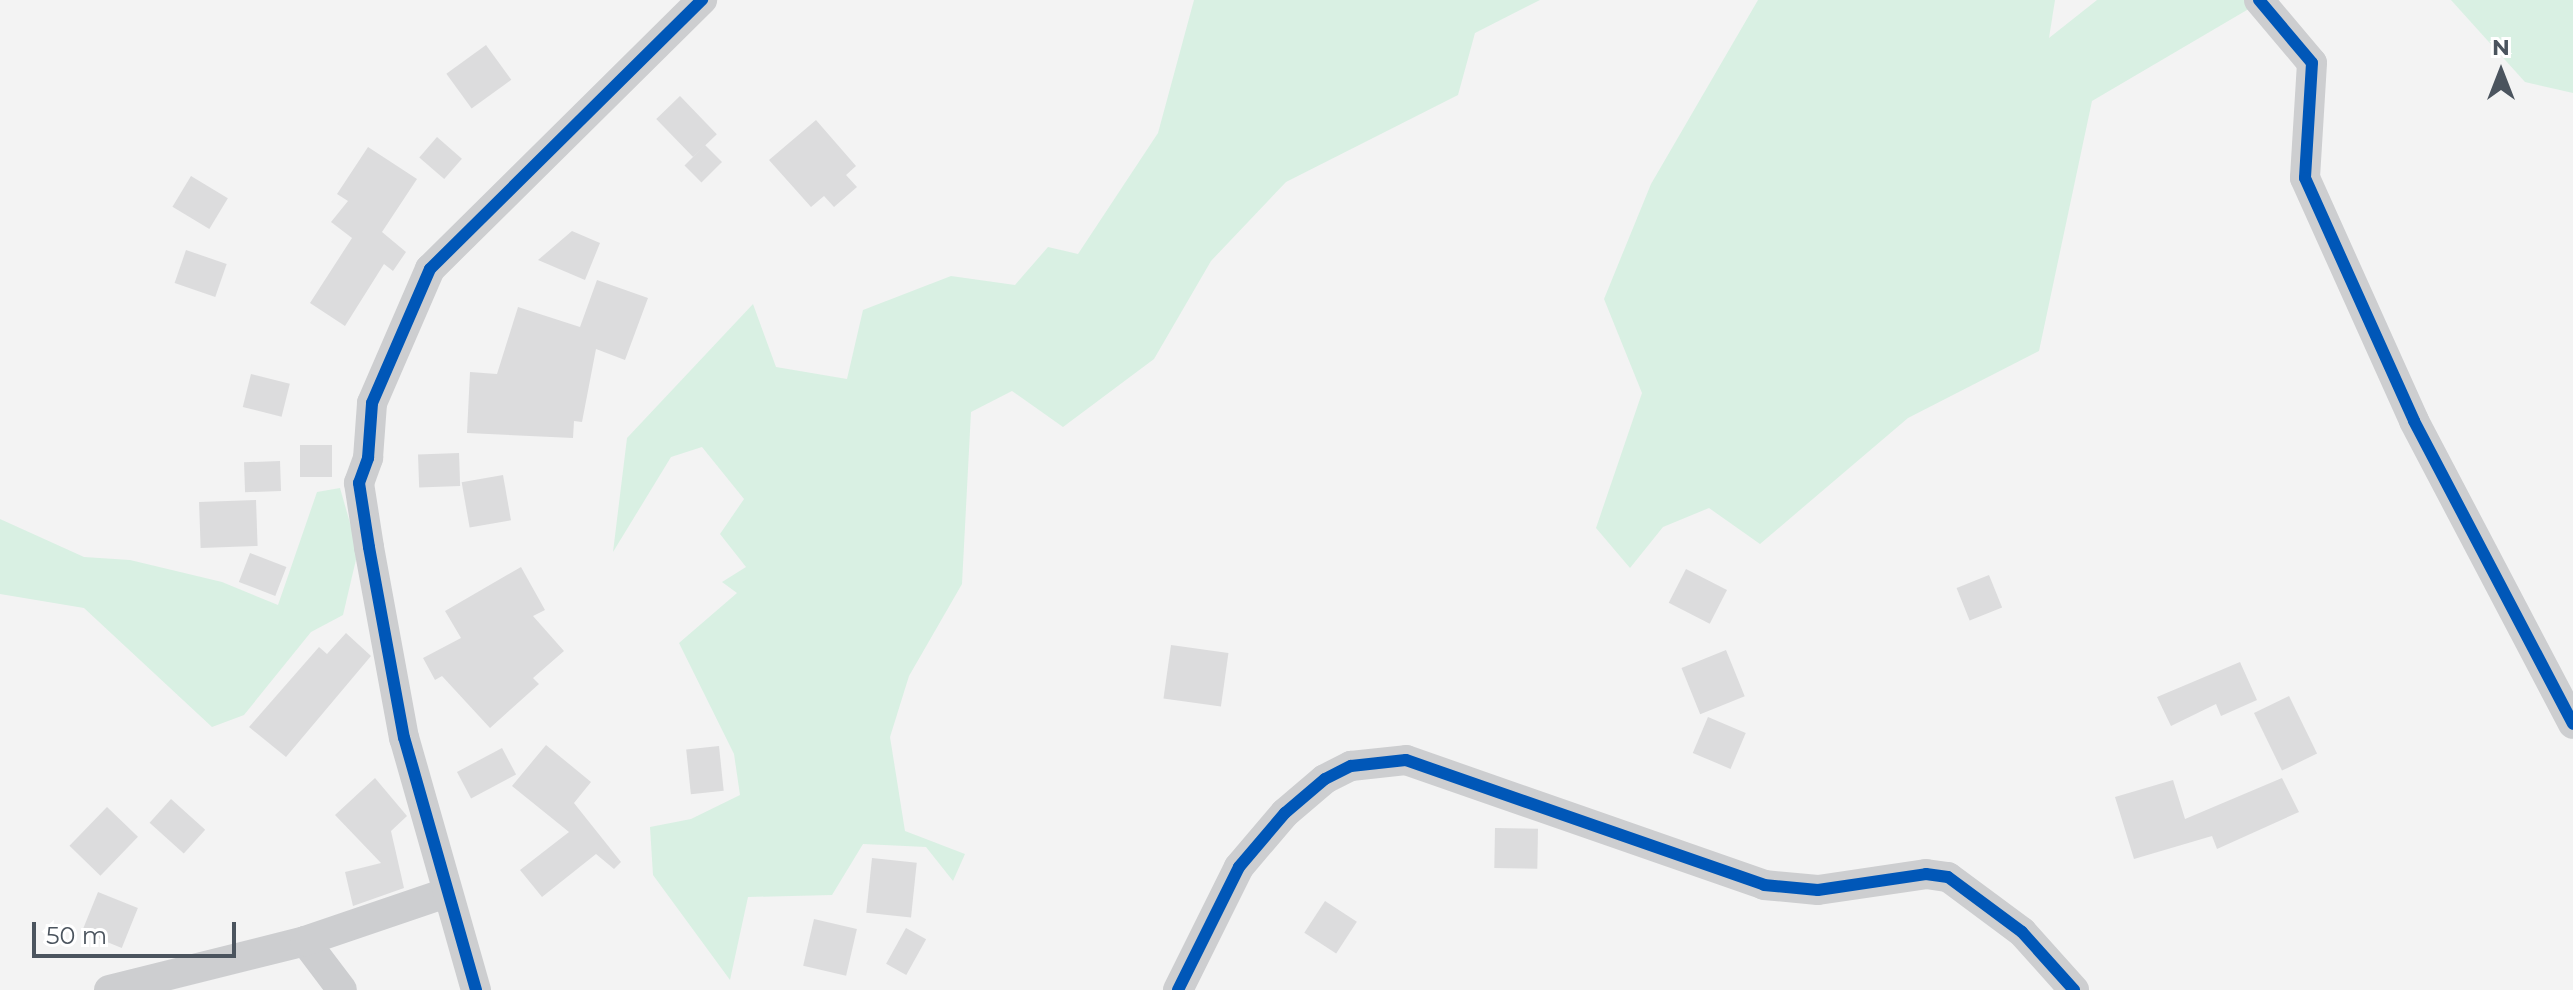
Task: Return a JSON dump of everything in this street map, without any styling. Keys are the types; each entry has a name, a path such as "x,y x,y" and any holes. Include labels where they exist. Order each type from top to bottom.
{"street":[{"path":"476,990 404,738 359,483 368,458 372,403 430,269 702,0"},
{"path":"2259,0 2312,63 2305,178 2414,421 2573,724"},
{"path":"1178,990 1225,891 1277,821 1325,779 1351,766 1406,760 1764,885 1818,890 1926,874 1948,877 2022,932 2074,990"},
{"path":"109,990 305,941 446,893"},
{"path":"305,941 342,990"}],"green space":[{"path":"1194,0 1540,0 1475,33 1458,95 1286,182 1211,261 1154,359 1063,427 1012,391 971,412 962,584 909,676 890,737 905,831 965,854 953,881 926,847 863,844 832,895 748,897 730,980 653,875 650,827 691,819 740,795 734,754 679,643 737,593 722,582 746,567 720,534 744,499 702,447 671,457 613,552 627,438 753,304 776,367 847,379 863,310 951,276 1015,285 1048,247 1078,254 1158,133"},
{"path":"1758,0 2055,0 2049,38 2097,0 2264,0 2092,101 2039,351 1908,418 1760,544 1709,508 1663,527 1630,568 1596,528 1642,393 1604,299 1651,184"},
{"path":"2451,0 2573,0 2573,93 2525,82"},
{"path":"340,488 358,551 343,615 311,632 244,715 212,727 84,608 0,594 0,519 84,557 130,560 222,582 278,605 317,492"}],"building":[{"path":"486,45 511,80 472,109 446,74"},
{"path":"680,96 717,134 693,157 656,119"},
{"path":"816,120 856,166 846,175 857,187 834,207 824,196 811,207 769,160"},
{"path":"437,137 462,159 444,179 419,157"},
{"path":"705,145 722,162 701,182 684,166"},
{"path":"368,147 417,179 382,232 406,252 393,271 384,264 345,326 310,303 352,238 331,222 348,201 337,194"},
{"path":"191,176 228,198 209,229 172,207"},
{"path":"572,231 600,243 585,280 538,260"},
{"path":"186,250 227,264 215,297 175,283"},
{"path":"597,280 648,298 625,360 596,349 582,422 574,421 573,438 467,433 470,372 497,374 518,307 580,327"},
{"path":"251,374 290,384 282,417 243,407"},
{"path":"300,445 332,445 332,477 300,477"},
{"path":"459,453 460,486 419,487 418,454"},
{"path":"280,461 281,491 245,492 244,462"},
{"path":"503,475 511,520 470,528 462,482"},
{"path":"256,500 258,546 201,548 199,502"},
{"path":"250,553 286,567 275,596 239,582"},
{"path":"521,567 545,610 533,616 564,651 533,678 539,684 490,728 442,676 435,680 423,658 461,638 445,611"},
{"path":"1686,569 1727,590 1710,624 1669,603"},
{"path":"1989,575 2002,607 1970,621 1957,588"},
{"path":"346,633 371,656 286,757 249,727 319,647 327,654"},
{"path":"1171,645 1228,653 1221,707 1163,698"},
{"path":"1726,650 1745,696 1700,714 1681,668"},
{"path":"2240,662 2257,700 2221,716 2216,704 2171,726 2157,697"},
{"path":"2289,696 2317,754 2282,771 2254,713"},
{"path":"1708,717 1746,733 1731,769 1693,753"},
{"path":"546,745 591,782 574,803 621,862 614,869 596,854 542,897 520,870 569,832 512,786"},
{"path":"719,746 724,791 691,794 686,749"},
{"path":"502,748 516,774 471,798 457,772"},
{"path":"375,778 407,816 391,831 404,888 353,906 345,872 381,863 335,815"},
{"path":"2282,778 2299,812 2217,849 2212,836 2134,859 2115,797 2173,780 2185,819"},
{"path":"171,799 205,830 184,854 150,823"},
{"path":"107,807 138,837 100,876 69,846"},
{"path":"1495,828 1538,829 1537,869 1494,868"},
{"path":"872,858 917,863 911,917 866,913"},
{"path":"98,892 138,908 122,948 82,932"},
{"path":"1325,901 1357,922 1336,954 1304,933"},
{"path":"814,919 857,929 846,976 803,966"},
{"path":"906,928 926,939 906,975 886,964"}],"cycle path":[{"path":"476,990 404,738 369,547 359,483 368,458 372,403 430,269 702,0"},
{"path":"2259,0 2312,63 2305,178 2414,421 2573,724"},
{"path":"1178,990 1239,867 1285,813 1325,779 1351,766 1406,760 1764,885 1818,890 1926,874 1948,877 2022,932 2074,990"}]}
